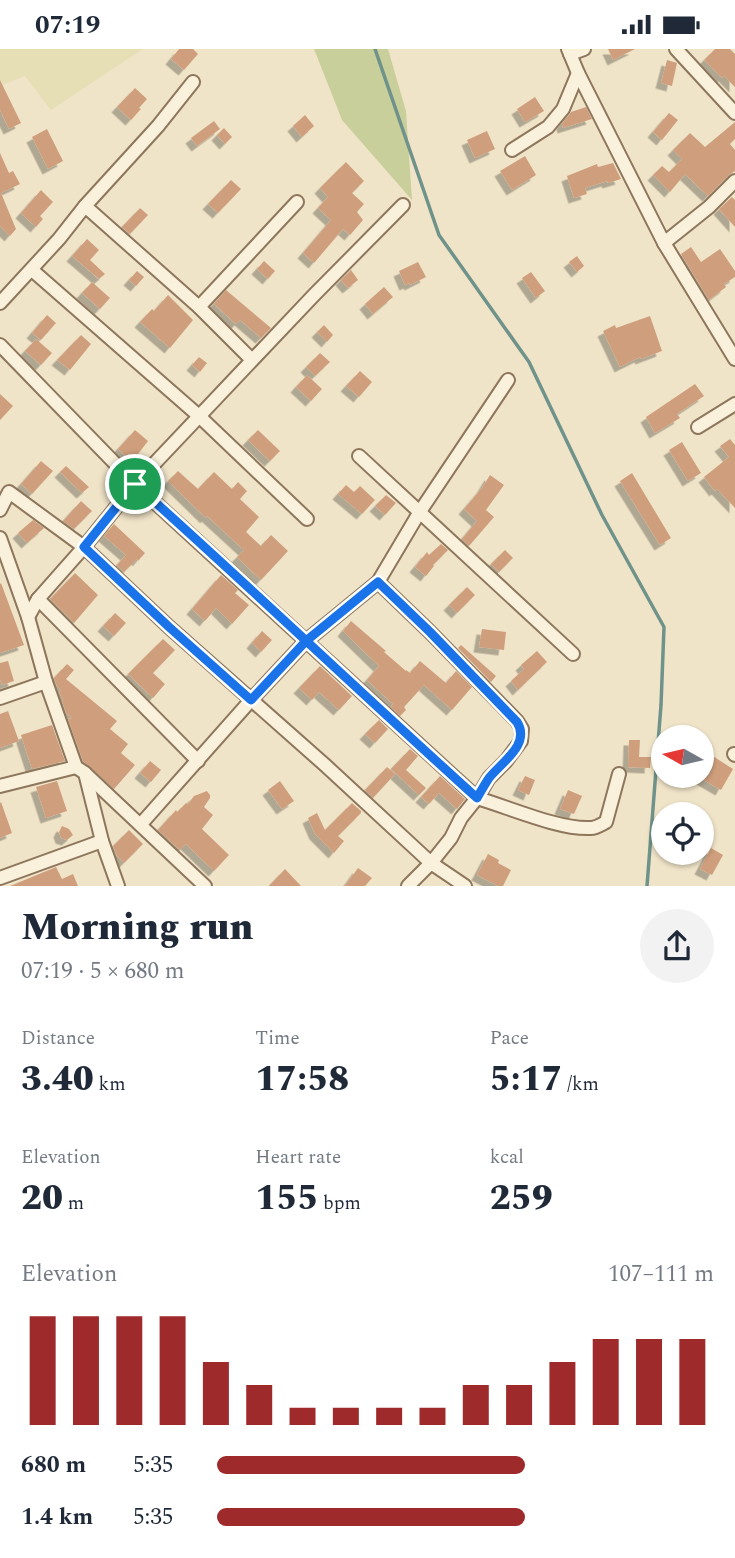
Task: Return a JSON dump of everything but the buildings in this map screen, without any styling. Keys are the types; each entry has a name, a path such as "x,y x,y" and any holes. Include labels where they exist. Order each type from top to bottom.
{"street":[{"path":"584,49 569,52 578,73 664,243 735,359"},
{"path":"676,49 735,113"},
{"path":"512,150 548,127 563,109 578,73"},
{"path":"0,303 158,126 193,82"},
{"path":"664,243 709,207 735,181"},
{"path":"199,307 297,202"},
{"path":"28,617 38,599 135,484 403,205"},
{"path":"85,206 199,307 252,360"},
{"path":"32,269 199,416 307,519"},
{"path":"0,345 135,484 477,798 538,818 570,826 593,828 606,822 619,774"},
{"path":"141,824 306,641 378,582 419,513 509,380"},
{"path":"698,427 735,404"},
{"path":"359,456 573,654"},
{"path":"0,510 9,492 84,547 431,863 465,886"},
{"path":"0,538 28,617 46,682 81,770 118,886"},
{"path":"378,582 479,682 522,729 521,741 489,778 461,818 451,838 408,886"},
{"path":"38,599 198,761"},
{"path":"0,698 46,682"},
{"path":"0,786 81,770"},
{"path":"81,770 205,886"},
{"path":"0,878 102,841"}],"shaded area":[{"path":"0,49 143,49 51,110 25,76 0,86"}],"green space":[{"path":"314,49 388,49 406,111 412,200 342,120"}],"waterway":[{"path":"375,49 439,235 529,362 602,515 664,627 661,705 647,886"}],"route":[{"path":"135,484 84,547 251,700 306,641 378,582 430,632 522,729 521,741 489,778 477,798 306,641 205,547 135,484"}]}
